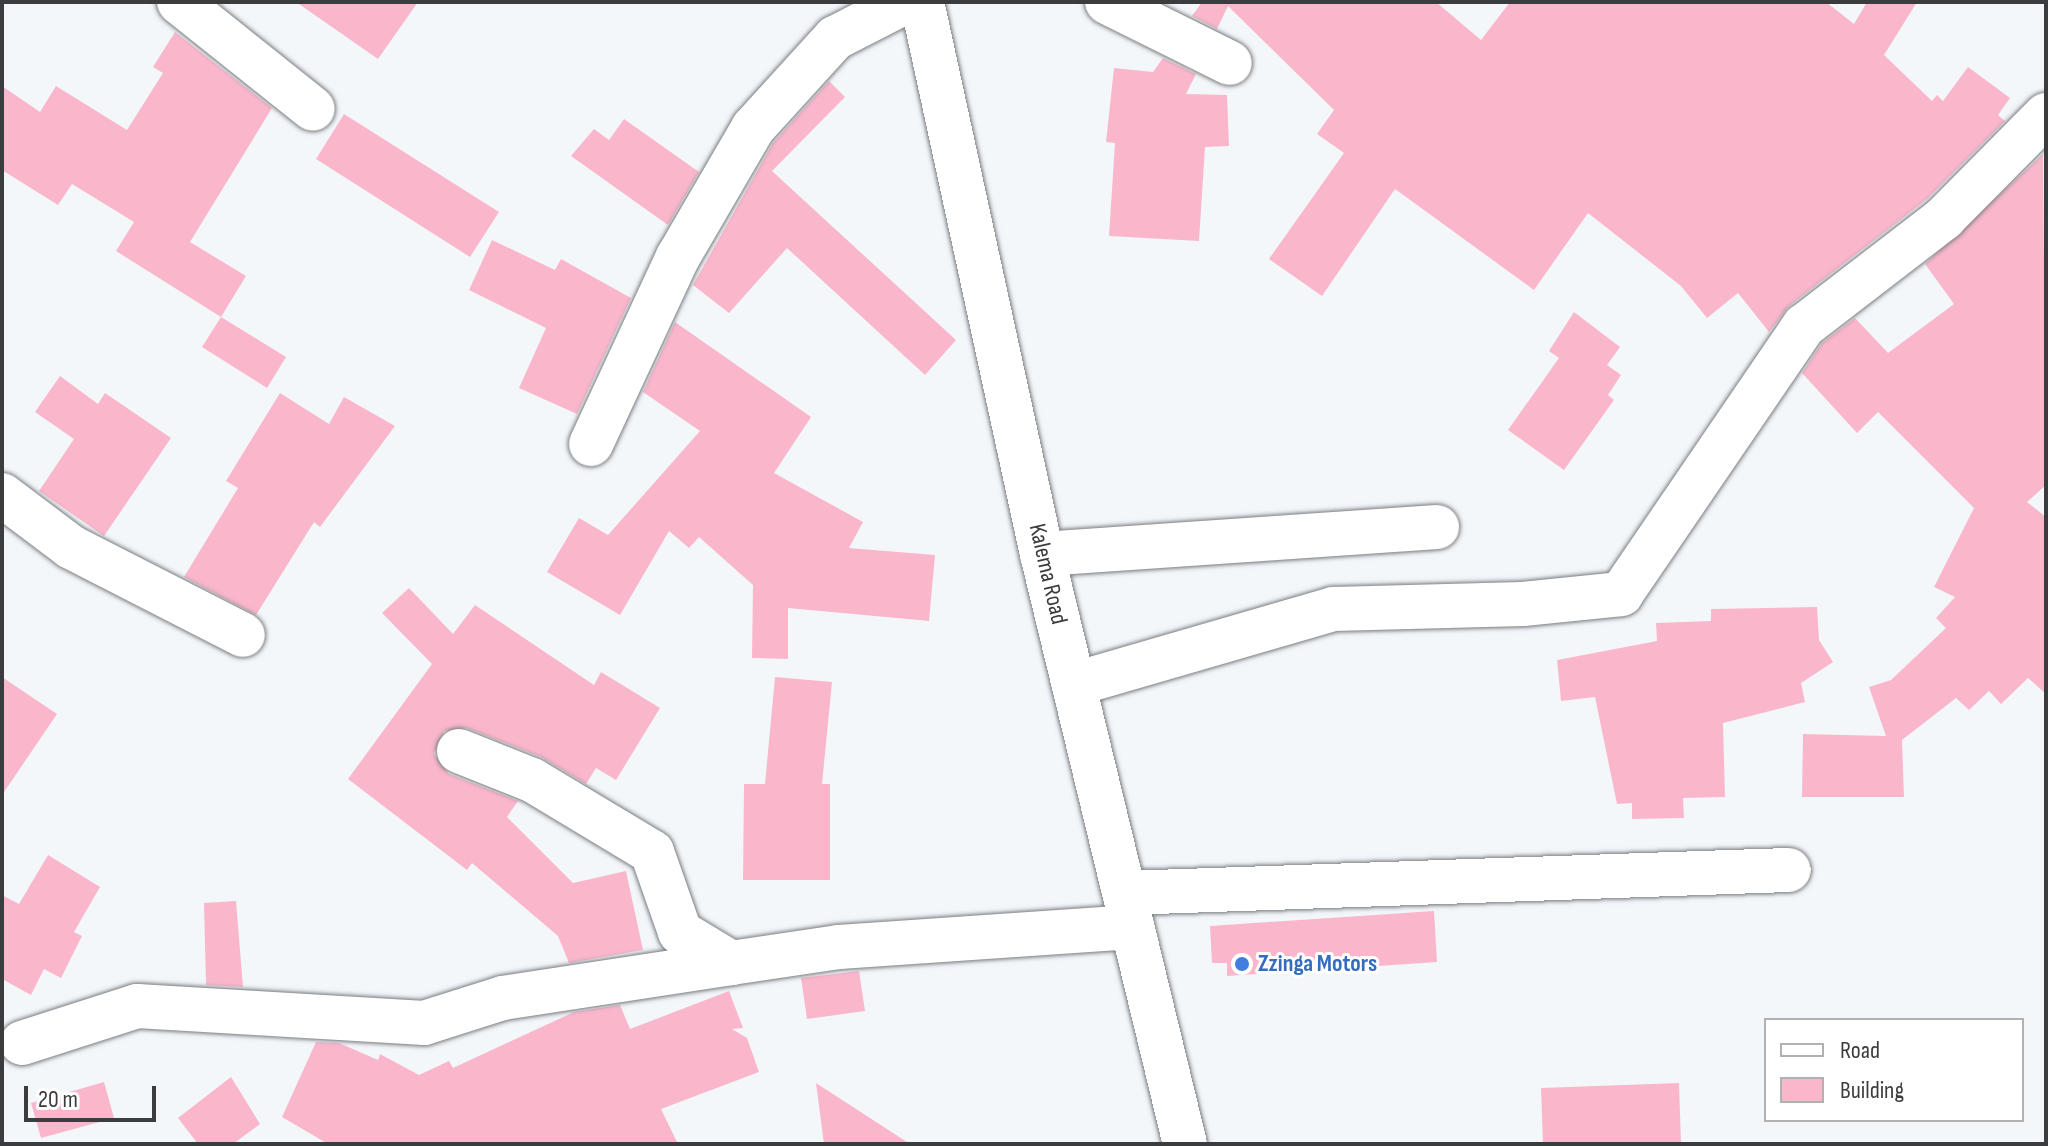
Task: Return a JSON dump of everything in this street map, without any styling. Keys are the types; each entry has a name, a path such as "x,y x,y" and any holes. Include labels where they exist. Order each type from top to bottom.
{"street":[{"path":"179,2 313,109"},
{"path":"591,444 678,257 753,128 835,38 905,2"},
{"name":"Kalema Road","path":"922,2 1042,554 1185,1144"},
{"path":"1107,2 1230,63"},
{"path":"1075,684 1333,609 1621,594 1804,326 1944,218 2046,115"},
{"path":"2,495 71,547 120,567 243,635"},
{"path":"1042,554 1437,527"},
{"path":"459,751 532,780 652,852 680,932 731,963"},
{"path":"22,1043 137,1006 424,1023 503,998 839,947 1129,910 1789,870"}],"building":[{"path":"296,2 418,2 378,59"},
{"path":"1202,2 1436,2 1481,40 1510,2 1826,2 1854,24 1867,2 1917,2 1884,55 1932,101 1937,95 1943,101 1968,67 2010,98 1998,115 2005,121 1927,199 1789,306 1769,332 1738,293 1707,318 1681,286 1588,213 1534,290 1395,189 1322,296 1269,259 1344,153 1317,134 1334,110 1228,6 1217,29 1192,16"},
{"path":"175,32 272,108 190,242 246,276 221,317 116,251 134,222 72,184 58,205 2,170 2,86 40,112 56,86 127,130 163,73 153,67"},
{"path":"1163,58 1196,74 1186,94 1227,95 1229,146 1205,147 1199,241 1109,236 1115,143 1106,142 1114,68 1153,72"},
{"path":"829,81 845,97 772,171 956,340 925,375 787,248 729,313 693,285 773,143"},
{"path":"344,114 499,212 470,257 316,159"},
{"path":"624,119 699,172 668,225 571,156 594,129 609,140"},
{"path":"2043,154 2046,485 2027,502 2046,517 2046,694 2028,678 2001,704 1989,691 1969,710 1956,698 1902,740 1904,797 1802,797 1803,734 1886,736 1869,687 1891,680 1946,628 1936,618 1955,597 1934,587 1974,508 1878,412 1857,433 1802,373 1822,343 1855,318 1888,353 1954,304 1925,264"},
{"path":"492,240 555,270 561,259 631,298 577,414 519,388 546,328 469,290"},
{"path":"1574,312 1620,347 1607,365 1621,375 1608,395 1614,400 1564,470 1508,430 1559,358 1549,351"},
{"path":"221,317 286,357 267,388 202,347"},
{"path":"675,322 811,417 774,473 863,522 849,548 935,555 929,621 788,608 788,659 752,658 753,585 699,537 689,548 669,531 620,615 547,572 579,518 608,535 700,431 643,392"},
{"path":"60,376 98,404 105,393 171,438 104,536 39,491 74,439 35,412"},
{"path":"280,393 329,424 344,397 395,426 320,527 314,522 256,615 184,577 238,488 226,481"},
{"path":"409,588 453,634 475,605 594,685 601,672 660,708 616,780 596,768 586,784 541,757 467,728 444,731 434,754 449,774 518,801 507,817 573,883 626,871 643,950 569,963 558,936 472,863 467,870 348,779 432,664 382,613"},
{"path":"1817,607 1819,640 1833,662 1801,683 1805,702 1723,723 1725,797 1683,798 1684,818 1632,819 1632,803 1617,804 1595,697 1561,701 1557,660 1657,641 1656,623 1711,621 1711,609"},
{"path":"2,677 57,714 2,795"},
{"path":"775,677 832,682 822,784 830,784 830,880 743,880 744,784 765,784"},
{"path":"48,855 100,887 74,932 82,936 61,978 44,969 31,995 2,979 2,895 19,904"},
{"path":"236,901 243,987 206,985 204,903"},
{"path":"1434,911 1437,962 1227,976 1227,963 1212,963 1210,926"},
{"path":"859,971 865,1011 807,1019 801,978"},
{"path":"729,991 743,1028 732,1029 747,1038 759,1072 661,1109 678,1144 328,1144 282,1117 316,1042 339,1043 378,1060 380,1054 419,1075 449,1061 453,1068 574,1012 620,1005 630,1029"},
{"path":"231,1077 260,1124 233,1144 198,1144 178,1118"},
{"path":"104,1082 114,1118 41,1138 31,1103"},
{"path":"816,1083 910,1144 824,1144"},
{"path":"1679,1083 1681,1144 1543,1144 1541,1088"}],"place":[{"name":"Zzinga Motors","path":"1242,964"}]}
